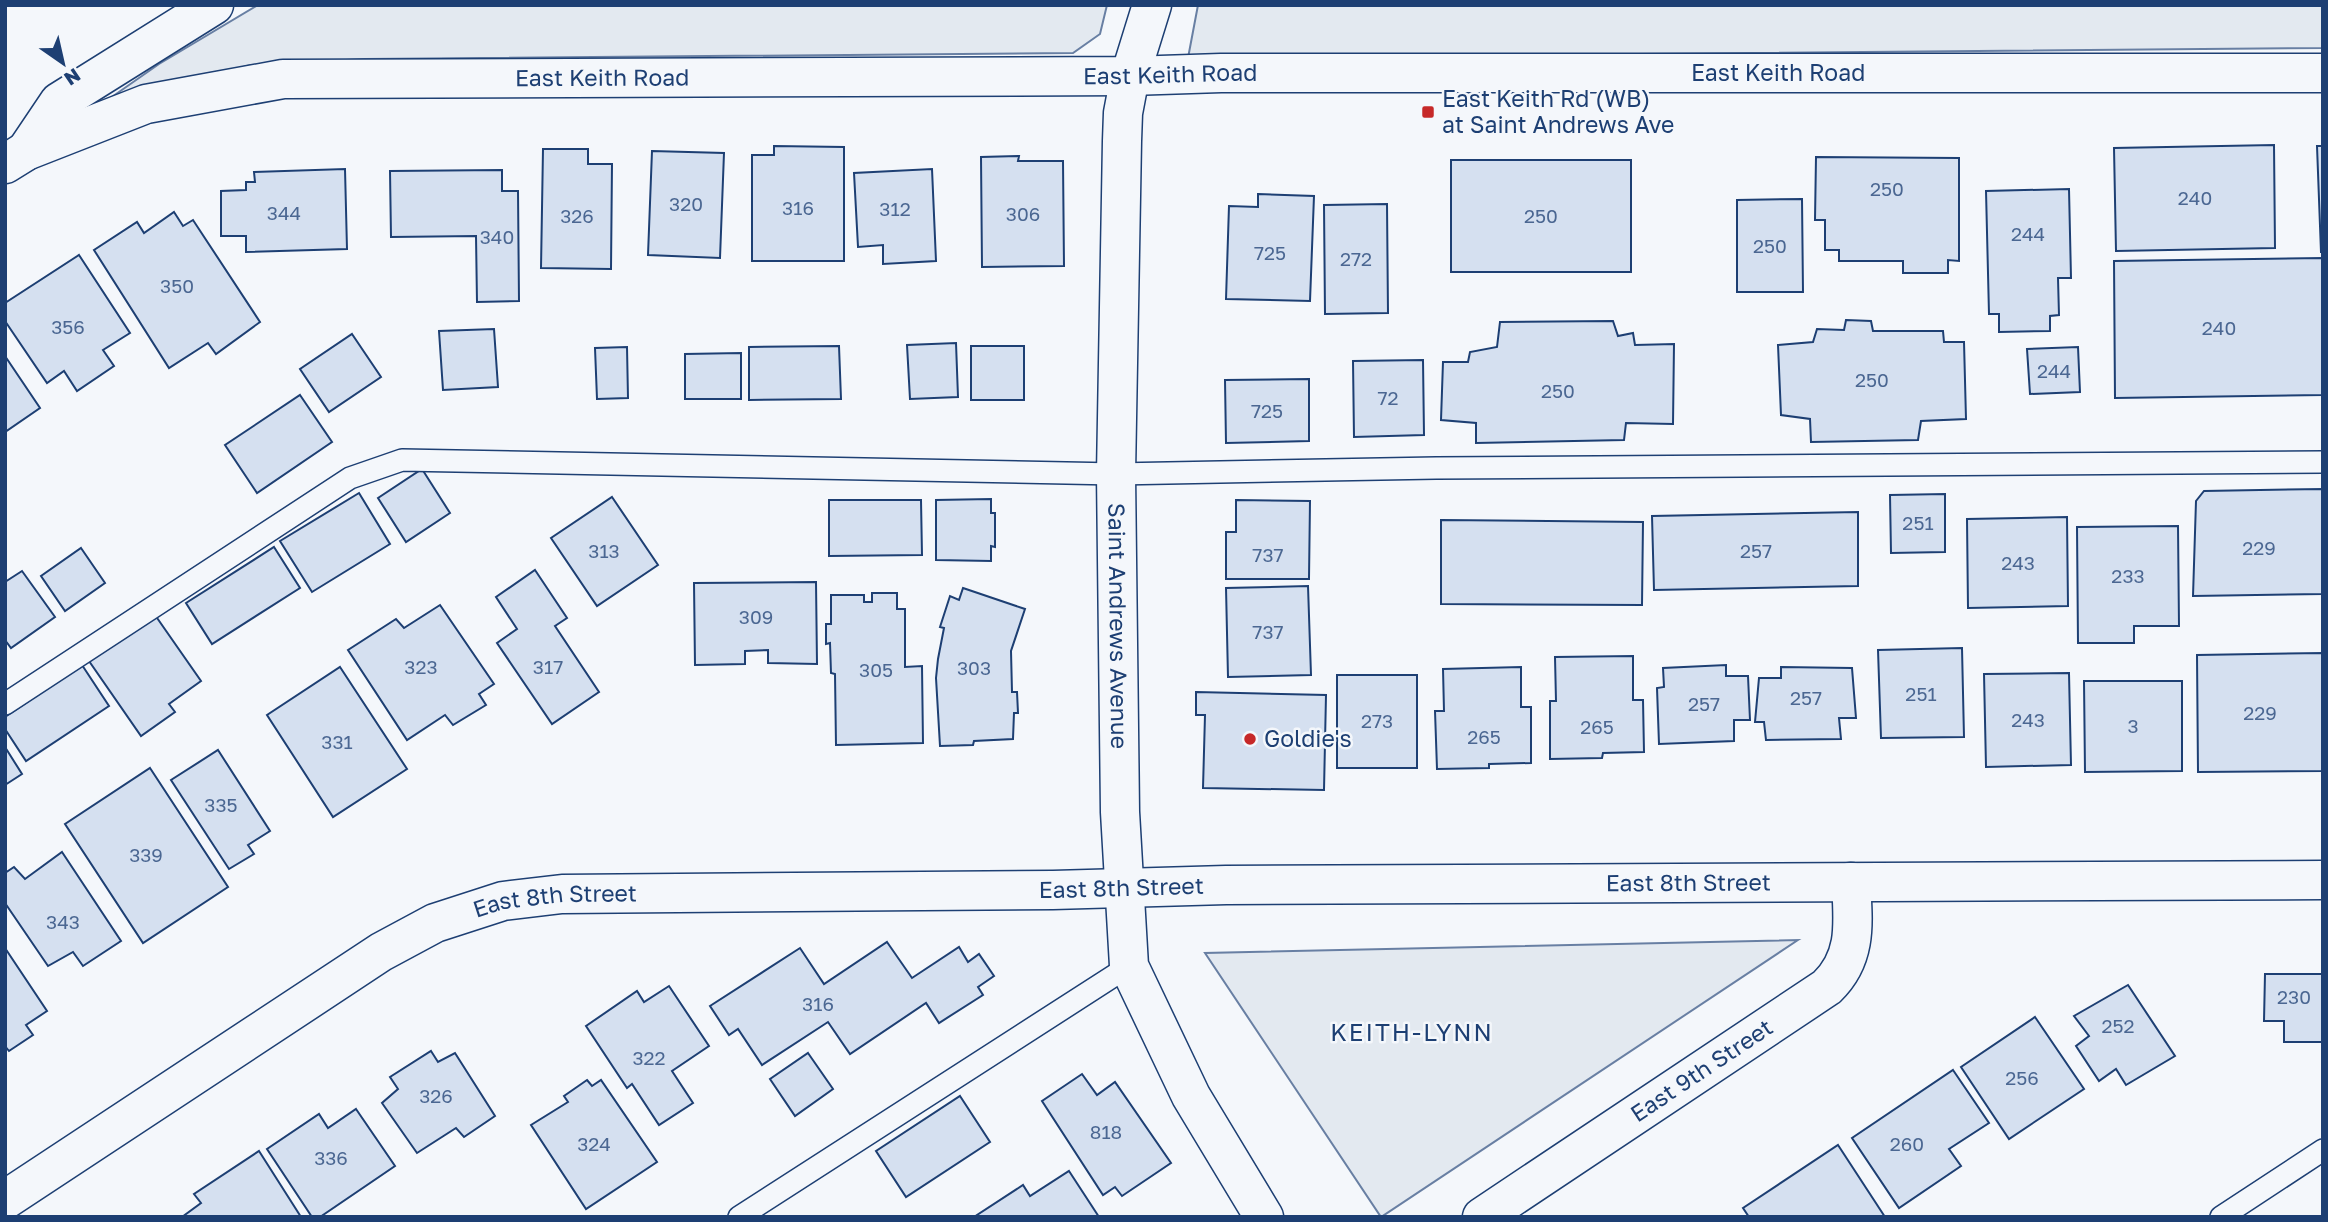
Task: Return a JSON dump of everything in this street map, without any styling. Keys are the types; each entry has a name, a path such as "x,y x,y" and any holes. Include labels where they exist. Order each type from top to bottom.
{"street":[{"name":"East Keith Road","path":"16,158 59,102 214,5"},
{"name":"Saint Andrews Avenue","path":"1152,5 1130,76 1122,122 1116,474 1120,812 1129,966 1191,1096 1264,1217"},
{"name":"East Keith Road","path":"16,158 146,104 284,79 1130,76 1207,73 2323,73"},
{"name":"East 8th Street","path":"5,1199 381,952 435,923 503,901 562,894 1124,889 1240,885 2323,880"},
{"name":"East 9th Street","path":"1482,1217 1827,987 1840,974 1849,955 1853,926 1851,882"}],"lane":[{"path":"5,704 350,478 402,460 1116,474 1436,468 2323,462"},
{"path":"739,1217 1129,966"},
{"path":"2221,1217 2323,1150"}],"shaded area":[{"path":"258,5 1107,5 1100,34 1073,53 365,59 251,65 175,84 86,115 159,64"},
{"path":"1198,5 2323,5 2323,48 1188,58"},
{"path":"1798,940 1381,1217 1205,953"}],"building":[{"path":"2274,145 2275,248 2116,251 2114,148"},
{"path":"774,146 844,147 844,261 752,261 752,155 774,155"},
{"path":"2317,146 2323,146 2323,252 2321,252"},
{"path":"543,149 588,149 588,164 612,164 611,269 541,268"},
{"path":"652,151 724,153 720,258 648,255"},
{"path":"1019,156 1018,161 1063,161 1064,266 982,267 981,157"},
{"path":"1816,157 1959,158 1959,261 1948,260 1948,273 1903,273 1903,261 1839,261 1839,250 1825,250 1825,220 1815,220"},
{"path":"1451,160 1631,160 1631,272 1451,272"},
{"path":"345,169 347,249 246,252 246,236 221,236 221,191 246,190 246,182 255,182 254,172"},
{"path":"932,169 936,261 883,264 883,245 858,247 854,173"},
{"path":"502,170 502,191 518,191 519,301 477,302 476,236 391,237 390,171"},
{"path":"2069,189 2071,278 2058,278 2059,315 2050,316 2050,331 1999,332 1999,314 1989,314 1986,191"},
{"path":"1258,194 1314,196 1310,301 1226,299 1229,206 1258,207"},
{"path":"1802,199 1803,292 1737,292 1737,200"},
{"path":"1387,204 1388,313 1325,314 1324,205"},
{"path":"174,212 183,226 193,220 260,322 216,354 208,343 169,368 94,250 137,222 144,233"},
{"path":"79,255 130,333 103,350 114,366 77,391 64,371 47,383 5,321 5,303"},
{"path":"2323,258 2323,395 2115,398 2114,261"},
{"path":"1846,320 1871,321 1873,331 1943,331 1944,342 1964,342 1966,419 1921,421 1918,440 1811,442 1810,419 1781,415 1778,345 1813,342 1817,329 1844,330"},
{"path":"1613,321 1618,336 1633,333 1635,345 1674,344 1673,424 1626,423 1624,440 1476,443 1476,423 1441,420 1443,362 1468,362 1470,352 1497,347 1500,322"},
{"path":"494,329 498,387 443,390 439,331"},
{"path":"352,334 381,377 329,412 300,369"},
{"path":"956,343 958,397 910,399 907,345"},
{"path":"839,346 841,399 749,400 749,347"},
{"path":"971,346 1024,346 1024,400 971,400"},
{"path":"627,347 628,398 597,399 595,348"},
{"path":"2078,347 2080,392 2030,394 2027,349"},
{"path":"741,353 741,399 685,399 685,354"},
{"path":"5,356 40,408 5,432"},
{"path":"1423,360 1424,435 1354,437 1353,361"},
{"path":"1309,379 1309,441 1226,443 1225,380"},
{"path":"300,395 332,442 257,493 225,445"},
{"path":"422,469 450,513 406,542 378,498"},
{"path":"2323,489 2323,594 2193,596 2196,501 2204,491"},
{"path":"359,493 390,544 312,592 280,541"},
{"path":"1945,494 1945,552 1891,553 1890,495"},
{"path":"612,497 658,565 597,606 551,538"},
{"path":"991,499 991,513 995,513 995,547 991,546 991,561 936,560 936,500"},
{"path":"829,500 921,500 922,555 829,556"},
{"path":"1236,500 1310,501 1309,579 1226,579 1226,532 1236,532"},
{"path":"1858,512 1858,586 1654,590 1652,516"},
{"path":"2067,517 2068,606 1968,608 1967,519"},
{"path":"1441,520 1643,522 1642,605 1441,604"},
{"path":"2178,526 2179,626 2134,626 2134,643 2078,643 2077,527"},
{"path":"274,547 300,588 212,644 186,603"},
{"path":"81,548 105,583 65,611 41,576"},
{"path":"535,570 567,618 555,626 599,692 552,724 497,643 517,629 496,597"},
{"path":"22,571 55,617 11,648 5,640 5,582"},
{"path":"816,582 817,664 768,663 768,650 745,651 745,664 695,665 694,583"},
{"path":"1308,586 1311,675 1228,677 1226,588"},
{"path":"963,588 1025,609 1011,651 1012,692 1017,692 1018,713 1014,713 1013,739 974,741 973,745 940,746 936,678 944,628 940,627 950,596 959,600"},
{"path":"872,593 897,593 897,609 905,609 905,667 922,666 923,743 836,745 835,674 831,673 830,643 826,644 826,624 831,624 831,595 864,595 864,602 872,602"},
{"path":"440,605 494,684 479,694 486,705 453,725 445,715 407,740 348,650 396,619 404,628"},
{"path":"155,615 201,681 169,704 175,712 141,736 89,661"},
{"path":"1962,648 1964,737 1881,738 1878,650"},
{"path":"2323,653 2323,771 2198,772 2197,655"},
{"path":"1633,656 1633,700 1643,700 1644,752 1603,753 1602,758 1550,759 1550,701 1556,701 1555,657"},
{"path":"82,665 109,706 26,761 5,729 5,717"},
{"path":"1726,665 1726,676 1748,676 1750,720 1734,720 1734,741 1659,744 1657,688 1664,687 1663,668"},
{"path":"340,667 407,769 333,817 267,715"},
{"path":"1521,667 1521,707 1531,707 1531,763 1489,764 1489,768 1437,769 1435,711 1444,711 1443,669"},
{"path":"1781,667 1852,668 1856,718 1839,718 1841,739 1766,740 1764,722 1755,722 1759,678 1781,678"},
{"path":"2069,673 2071,765 1986,767 1984,674"},
{"path":"1337,675 1417,675 1417,768 1337,768"},
{"path":"2084,681 2182,681 2182,771 2085,772"},
{"path":"1196,692 1326,695 1324,790 1203,788 1205,715 1196,715"},
{"path":"5,747 22,774 5,785"},
{"path":"218,750 270,831 248,845 254,854 229,869 171,780"},
{"path":"150,768 228,887 143,943 65,824"},
{"path":"62,852 121,941 83,966 73,952 48,966 5,903 5,873 14,867 25,879"},
{"path":"887,942 912,978 959,947 968,962 979,954 994,976 978,987 983,995 939,1023 926,1003 850,1054 828,1022 762,1065 738,1029 729,1035 710,1006 800,948 824,984"},
{"path":"5,948 47,1011 26,1025 33,1035 9,1051 5,1046"},
{"path":"2265,974 2323,974 2323,1042 2284,1042 2284,1021 2264,1021"},
{"path":"2128,985 2175,1056 2126,1085 2116,1069 2099,1081 2076,1046 2089,1036 2074,1016"},
{"path":"669,986 709,1046 672,1071 693,1103 659,1125 632,1084 627,1088 586,1026 637,991 644,1002"},
{"path":"2035,1017 2084,1089 2009,1139 1961,1067"},
{"path":"431,1051 438,1062 455,1053 495,1116 464,1137 456,1128 417,1153 382,1103 398,1089 390,1077"},
{"path":"808,1053 833,1089 795,1116 770,1079"},
{"path":"1953,1070 1989,1123 1949,1149 1961,1166 1899,1208 1852,1138"},
{"path":"1082,1074 1097,1095 1115,1082 1171,1163 1122,1196 1115,1187 1103,1195 1042,1101"},
{"path":"587,1080 592,1086 601,1080 657,1162 586,1209 531,1125 568,1102 564,1096"},
{"path":"960,1096 990,1142 906,1197 876,1151"},
{"path":"356,1109 395,1166 320,1217 312,1217 267,1149 319,1114 328,1128"},
{"path":"1838,1145 1885,1217 1749,1217 1743,1208"},
{"path":"259,1151 301,1217 182,1217 201,1203 194,1194"},
{"path":"1069,1171 1099,1217 974,1217 1023,1185 1030,1196"}],"place":[{"name":"East Keith Rd (WB) at Saint Andrews Ave","path":"1428,112"},
{"name":"Goldie's","path":"1250,739"}],"district":[{"name":"KEITH-LYNN","path":"1412,1033"}]}
